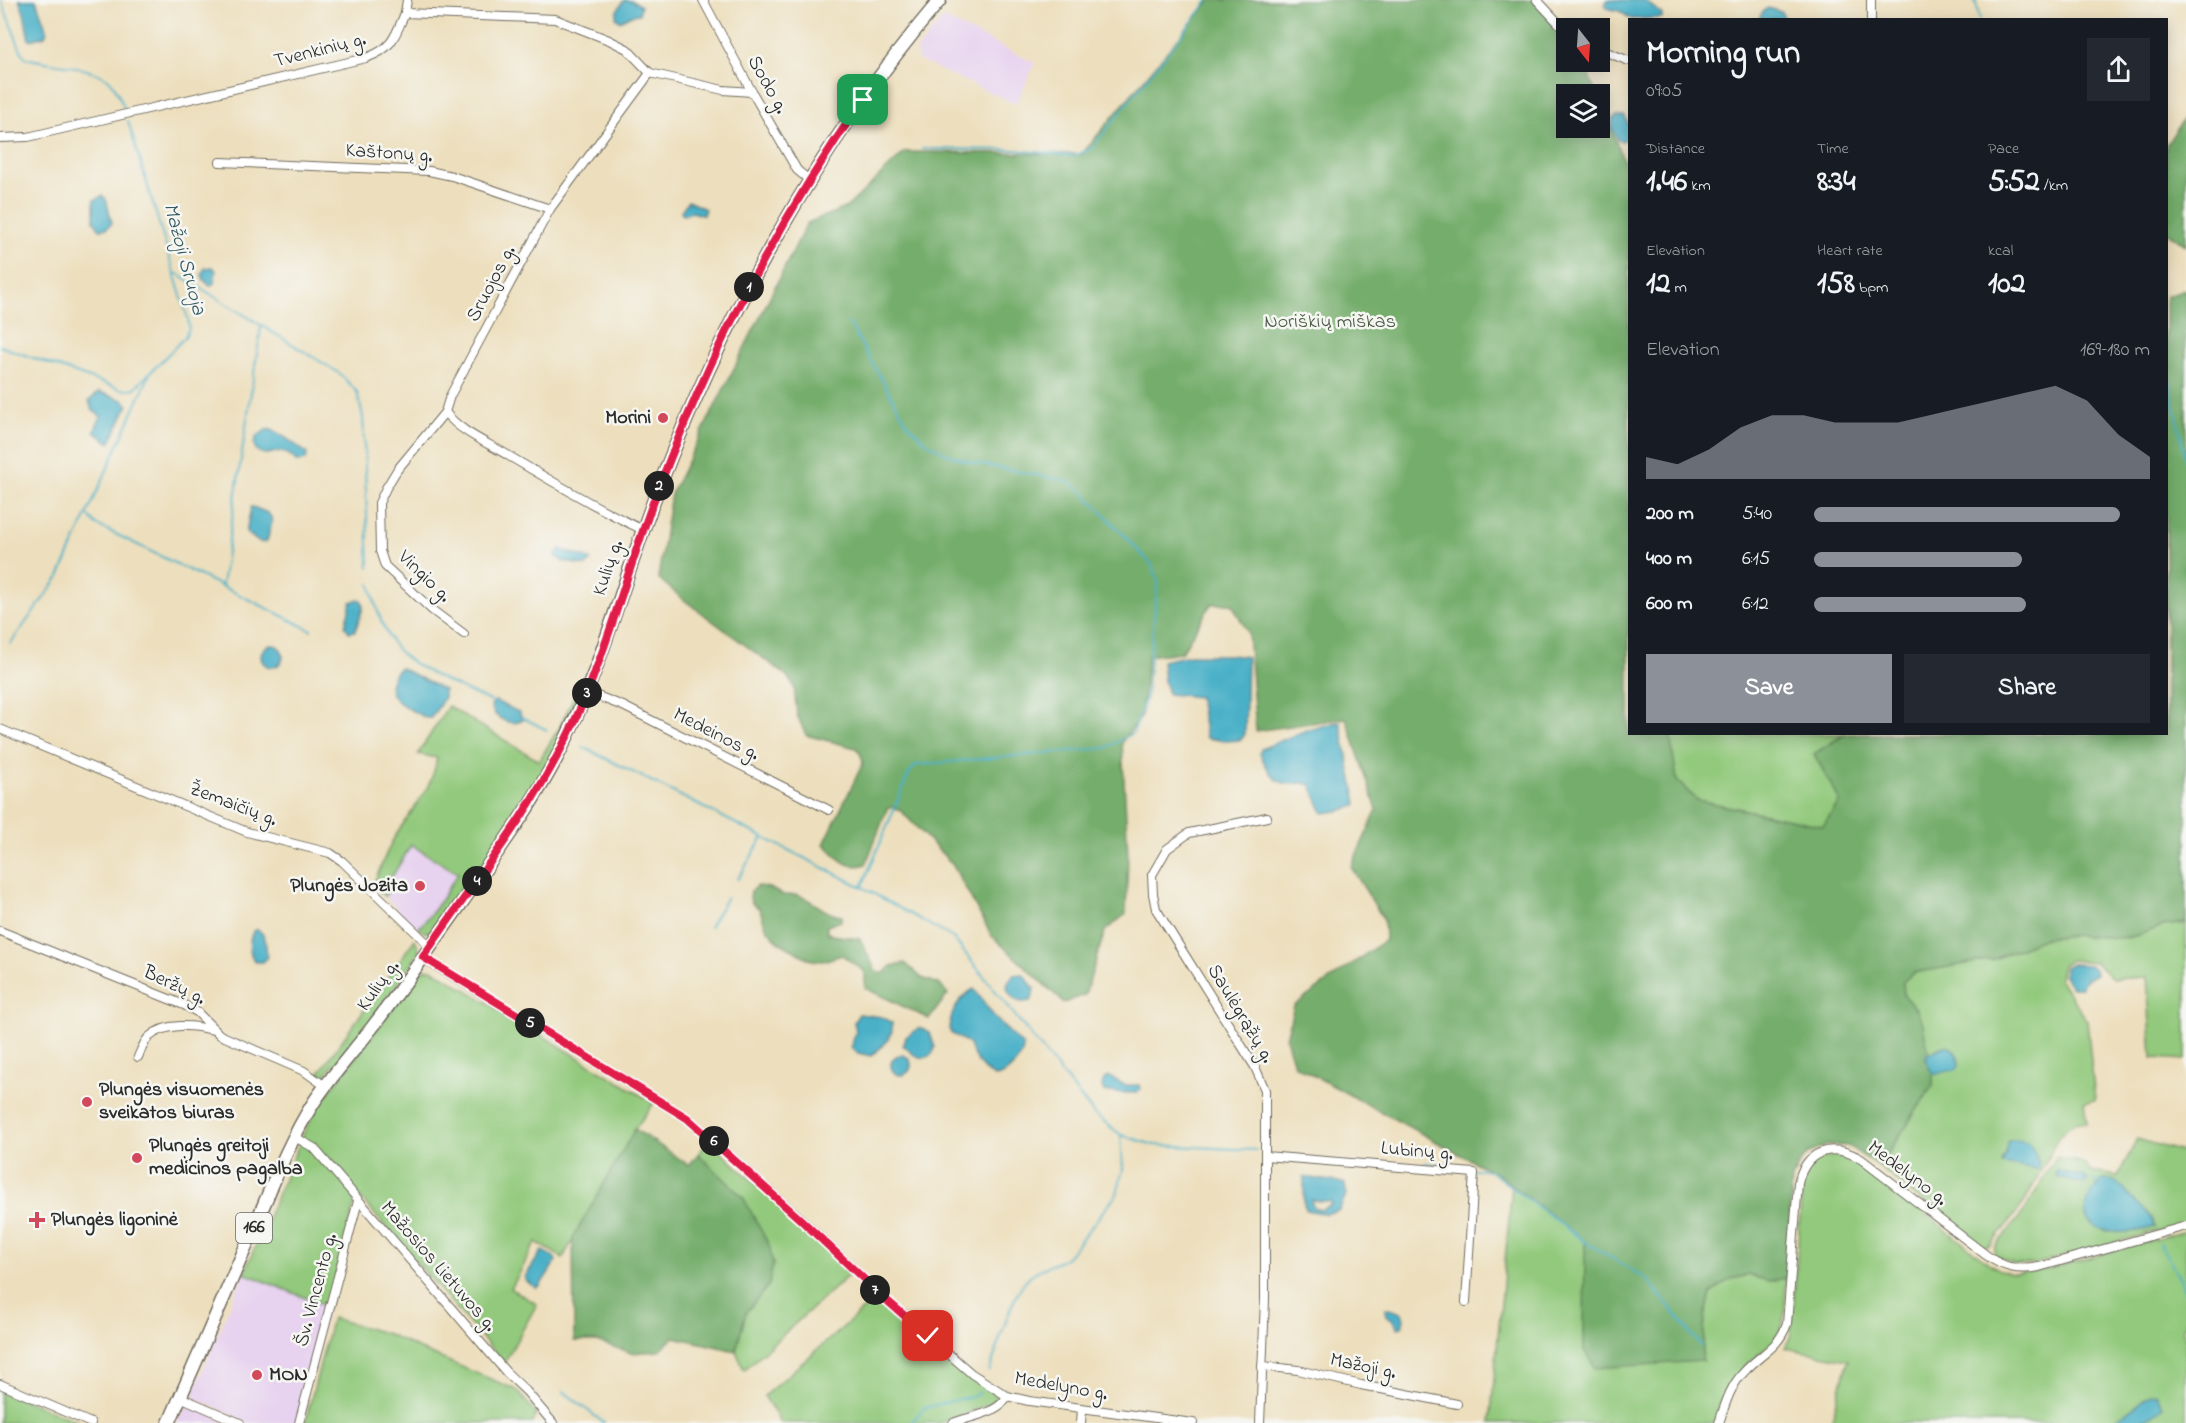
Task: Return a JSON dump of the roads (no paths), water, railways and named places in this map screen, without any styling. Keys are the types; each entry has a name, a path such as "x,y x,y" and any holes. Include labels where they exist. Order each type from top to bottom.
{"main road":[{"name":"Kulių g.","path":"295,1137 325,1086 380,1017 423,957 528,806 557,758 587,692 660,485 719,348 756,274 809,180 863,100 940,0"},
{"name":"166","path":"169,1423 295,1137"}],"street":[{"name":"Tvenkinių g.","path":"0,138 28,137 366,58 380,53 389,46 405,13 407,0"},
{"name":"Sodo g.","path":"703,0 796,170 809,180"},
{"path":"1537,0 1556,20"},
{"path":"1871,0 1871,18"},
{"path":"405,13 555,20 627,49 650,73 723,90 752,93"},
{"path":"1610,53 1628,61"},
{"name":"Sruojos g.","path":"445,412 450,396 550,209 650,73"},
{"name":"Kaštonų g.","path":"220,162 429,171 452,176 550,209"},
{"path":"445,412 451,420 475,436 566,489 643,530"},
{"name":"Vingio g.","path":"445,412 397,470 386,488 379,503 380,551 385,566 432,610 464,634"},
{"name":"Medeinos g.","path":"587,692 623,706 829,810"},
{"name":"Žemaičių g.","path":"0,729 247,832 330,854 342,861 430,946"},
{"name":"Saulėgrąžų g.","path":"1260,1423 1264,1299 1265,1090 1255,1067 1156,909 1152,875 1167,849 1189,833 1267,817"},
{"name":"Beržų g.","path":"0,931 184,1005 197,1012 213,1030 248,1048 304,1071 325,1086"},
{"name":"Medelyno g.","path":"423,957 687,1118 785,1205 884,1298 972,1374 1007,1396 1187,1423"},
{"path":"138,1057 149,1037 165,1029 193,1025 213,1030"},
{"name":"Mažosios Lietuvos g.","path":"295,1137 314,1148 553,1423"},
{"name":"Medelyno g.","path":"1719,1423 1734,1384 1754,1362 1778,1343 1787,1324 1798,1184 1802,1170 1816,1154 1838,1150 1861,1159 1986,1255 2008,1268 2039,1267 2186,1226"},
{"name":"Lubinų g.","path":"1265,1156 1474,1173 1466,1302"},
{"name":"Šv. Vincento g.","path":"299,1423 358,1201"},
{"name":"Mažoji g.","path":"1262,1366 1298,1370 1457,1404"},
{"path":"0,1384 91,1423"},
{"path":"952,1423 990,1411 1004,1403 1007,1396"},
{"path":"180,1397 240,1423"},
{"path":"1081,1423 1082,1409"}],"water":[{"path":"19,0 36,0 47,31 45,36 29,40"},
{"path":"624,0 641,6 639,14 631,15 620,21 616,18 617,11"},
{"path":"1607,0 1644,0 1662,14 1662,18 1630,18 1619,11 1607,8 1605,4"},
{"path":"1768,8 1781,12 1784,18 1760,18 1763,11"},
{"path":"1625,116 1628,138 1618,140 1612,128 1612,119"},
{"path":"103,196 106,199 112,223 107,228 100,229 94,221 94,200"},
{"path":"688,201 705,209 703,215 692,212 683,215 681,211"},
{"path":"213,267 216,271 214,283 210,286 202,275 205,268"},
{"path":"99,392 123,400 128,405 110,443 94,432 101,416 92,410 89,401"},
{"path":"270,429 307,453 306,460 298,462 282,452 265,454 257,451 254,445 256,437"},
{"path":"251,507 268,513 271,517 272,522 267,541 264,543 257,541 246,532"},
{"path":"560,549 591,561 586,566 562,561 555,556"},
{"path":"359,599 362,601 363,608 355,631 349,632 345,626 351,602"},
{"path":"272,645 280,648 283,656 280,664 272,667 264,664 261,656 264,648"},
{"path":"1190,655 1247,657 1245,734 1241,740 1226,741 1206,738 1199,697 1168,694 1162,661"},
{"path":"401,668 444,690 444,698 431,718 426,718 407,708 392,693 390,686 392,679 396,671"},
{"path":"495,701 519,712 523,720 514,723 500,718 491,706"},
{"path":"1340,722 1357,803 1356,806 1323,813 1311,785 1280,782 1272,775 1260,754 1261,749 1304,731"},
{"path":"254,930 261,932 265,938 267,958 263,962 255,962 251,954 250,942"},
{"path":"2071,964 2089,965 2095,969 2096,974 2086,979 2081,987 2071,987 2064,976 2065,967"},
{"path":"1023,974 1034,988 1032,1000 1020,1002 1011,996 1007,988 1013,975"},
{"path":"974,989 996,1019 1023,1046 1021,1056 1014,1066 1000,1076 995,1077 986,1071 978,1063 968,1043 951,1033 949,1029 951,1017 957,1006 964,996"},
{"path":"859,1014 882,1017 892,1023 889,1037 883,1046 871,1056 858,1053 851,1048 856,1031 854,1022"},
{"path":"919,1028 929,1032 935,1047 932,1054 924,1058 913,1054 903,1045 906,1037"},
{"path":"1946,1045 1956,1053 1959,1066 1955,1070 1933,1073 1928,1066 1926,1055"},
{"path":"901,1055 908,1058 911,1065 908,1072 901,1075 894,1072 891,1065 894,1058"},
{"path":"1108,1076 1125,1085 1139,1085 1140,1090 1137,1093 1104,1092 1103,1083"},
{"path":"2025,1141 2029,1144 2037,1159 2038,1170 2002,1164 2007,1142"},
{"path":"2056,1172 2085,1177 2088,1180 2084,1184 2057,1178"},
{"path":"1304,1177 1345,1183 1346,1195 1339,1210 1326,1214 1306,1210","holes":["1312,1200 1332,1204 1321,1210 1312,1204"]},
{"path":"2102,1180 2116,1182 2148,1214 2154,1227 2139,1231 2109,1231 2096,1227 2088,1220 2085,1210 2089,1197"},
{"path":"542,1251 554,1257 556,1261 540,1286 536,1288 525,1280 525,1277"},
{"path":"1386,1308 1402,1313 1404,1319 1402,1327 1398,1328 1386,1315"},
{"path":"2156,1393 2163,1406 2152,1416 2133,1422 2112,1423 2151,1394"}],"waterway":[{"name":"Mažoji Sruoja","path":"1,0 26,58 94,72 111,82 124,107"},
{"path":"922,149 1016,150 1073,156 1091,149 1209,0"},
{"path":"1975,0 1980,18"},
{"name":"Mažoji Sruoja","path":"0,346 128,390 135,388 185,337 189,328 188,319 128,121"},
{"path":"176,273 339,373 357,392 363,417 369,567"},
{"path":"849,323 907,423 926,442 949,455 974,463 1067,481 1084,493 1152,565 1158,581 1146,697 1133,733 1106,748 916,765 909,773 862,887"},
{"path":"222,585 261,327"},
{"path":"2168,373 2186,462"},
{"path":"10,644 59,577 149,376"},
{"path":"88,515 95,524 311,630"},
{"path":"370,584 383,625 391,641 404,656 442,679 494,703"},
{"path":"523,718 547,730"},
{"path":"583,747 862,887 953,938 1094,1114 1121,1135 1123,1169 1117,1194 1068,1256 1060,1262 1035,1272 1024,1282 1001,1334 989,1372"},
{"path":"738,879 763,837"},
{"path":"709,927 727,897"},
{"path":"1121,1135 1154,1145 1256,1150"},
{"path":"1425,1163 1490,1171 1585,1242 1647,1279 1701,1346"},
{"path":"2094,1181 2100,1182"},
{"path":"2159,1243 2180,1278 2186,1295"},
{"path":"563,1391 604,1423"},
{"path":"911,1423 924,1408 980,1392"}],"place":[{"name":"Morini","path":"663,418"},
{"name":"Plungės Jozita","path":"420,886"},
{"name":"Plungės visuomenės sveikatos biuras","path":"87,1102"},
{"name":"Plungės greitoji medicinos pagalba","path":"137,1158"},
{"name":"Plungės ligoninė","path":"37,1220"},
{"name":"MON","path":"257,1375"}],"park label":[{"name":"Noriškių miškas","path":"1330,322"}]}
